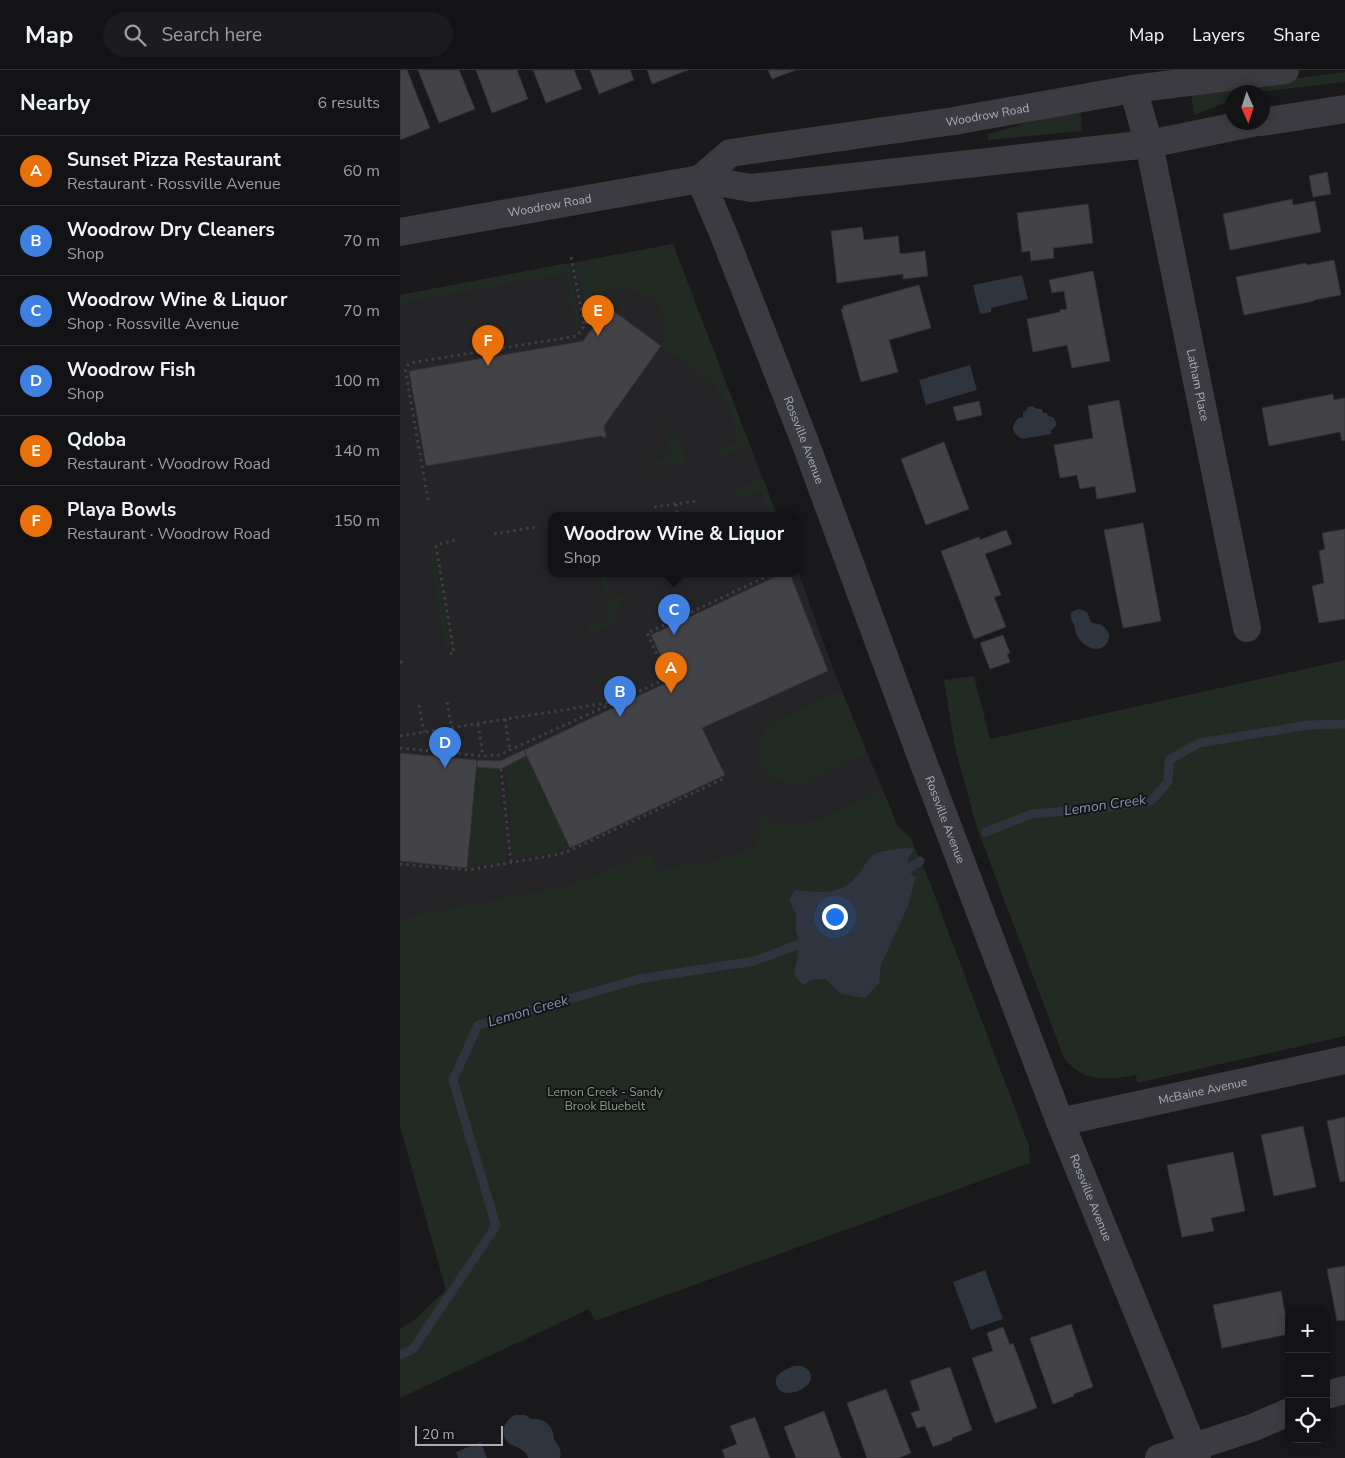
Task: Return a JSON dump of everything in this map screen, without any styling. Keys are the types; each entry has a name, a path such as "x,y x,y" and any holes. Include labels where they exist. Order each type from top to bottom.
{"street":[{"name":"Woodrow Road","path":"700,179 730,153 954,121 1133,89 1285,70"},
{"name":"Latham Place","path":"1133,89 1148,144 1247,628"},
{"path":"1270,121 1345,109"},
{"name":"Woodrow Road","path":"400,232 700,179 751,188 1148,144 1225,128"},
{"name":"Rossville Avenue","path":"700,179 805,442 1060,1122 1195,1452"},
{"name":"McBaine Avenue","path":"1060,1122 1345,1060"},
{"path":"1330,1394 1345,1390"},
{"path":"1159,1458 1195,1452 1285,1414"}],"path":[{"path":"571,258 584,325"},
{"path":"428,500 405,370 408,365 410,363 576,336 604,297"},
{"path":"654,507 698,501"},
{"path":"676,504 677,512"},
{"path":"494,534 536,527"},
{"path":"450,654 454,653 436,546 455,540"},
{"path":"400,748 483,756 499,755 668,678 647,632 766,577"},
{"path":"400,736 618,701"},
{"path":"447,702 452,728"},
{"path":"419,705 424,732"},
{"path":"505,719 510,751"},
{"path":"478,724 483,756"},
{"path":"499,755 500,761"},
{"path":"501,769 511,863"},
{"path":"400,864 468,870 560,854 723,779"}],"shaded area":[{"path":"673,244 775,512 548,512 548,577 800,576 833,669 900,829 400,932 400,295"},
{"path":"1022,275 1028,299 991,308 991,312 981,314 973,285"},
{"path":"970,365 977,390 926,405 919,380"},
{"path":"1032,406 1042,409 1043,413 1053,417 1056,426 1051,431 1051,434 1022,439 1016,435 1013,427 1018,418 1023,417 1023,412"},
{"path":"1080,609 1087,612 1091,622 1102,626 1108,631 1108,642 1103,647 1096,649 1090,647 1084,644 1077,636 1071,619 1071,613"},
{"path":"906,848 915,849 910,855 908,866 913,876 916,877 908,906 881,965 879,983 865,998 841,994 826,979 814,979 803,985 794,975 800,944 796,930 796,914 789,900 794,890 829,892 837,890 851,882 870,858 876,854"},
{"path":"985,1270 1003,1319 971,1330 953,1282"},
{"path":"794,1366 802,1366 808,1370 811,1377 808,1385 791,1393 780,1391 776,1378 781,1372"},
{"path":"515,1415 525,1415 531,1419 544,1421 548,1424 554,1435 554,1440 560,1448 560,1458 528,1458 523,1451 510,1444 503,1432 505,1424"},
{"path":"481,1442 487,1458 458,1458 456,1452"}],"green space":[{"path":"1345,72 1345,82 1270,91 1270,85 1245,85"},
{"path":"1225,88 1225,103 1194,115 1191,92"},
{"path":"1080,107 1082,131 988,140 988,134"},
{"path":"673,244 750,446 727,455 720,454 721,449 738,441 726,404 720,393 708,381 661,346 665,326 660,310 654,303 639,293 614,289 604,291 586,314 577,262"},
{"path":"568,263 580,323 576,328 566,274 402,303 404,312 400,312 400,295"},
{"path":"663,421 686,454 686,458 680,463 645,467 644,464 647,462 670,460 667,430 661,423"},
{"path":"763,478 776,512 769,512 761,491 735,496 734,489 737,486 746,485"},
{"path":"429,552 434,552 450,649 445,650"},
{"path":"602,577 607,577 610,597 629,595 631,597 621,604 609,626 602,631 586,632 587,625 609,621"},
{"path":"1345,660 1345,1036 1137,1083 1136,1075 1097,1078 1080,1072 1064,1058 977,828 955,748 944,680 974,676 990,739"},
{"path":"841,689 867,752 806,782 787,783 771,778 761,765 759,756 760,739 763,732 772,722"},
{"path":"526,756 570,848 514,860 505,767"},
{"path":"477,767 498,769 507,861 467,868"},
{"name":"Lemon Creek - Sandy Brook Bluebelt","path":"883,790 897,825 911,838 930,883 1029,1146 1030,1163 595,1321 589,1309 400,1398 400,1329 414,1320 446,1290 400,1127 400,918 567,886 623,864 649,851 653,855 655,870 721,860 723,855 736,853 754,846 757,836 757,818 760,815 779,823 808,822 819,819"}],"building":[{"path":"400,70 407,70 430,128 400,140"},
{"path":"418,70 459,70 475,109 439,123"},
{"path":"476,70 517,70 528,99 492,113"},
{"path":"533,70 574,70 582,89 546,103"},
{"path":"590,70 630,70 634,80 599,94"},
{"path":"647,70 688,70 652,84"},
{"path":"768,70 796,70 772,79"},
{"path":"1327,172 1331,194 1313,197 1309,176"},
{"path":"1292,199 1293,205 1315,201 1321,232 1230,250 1223,214"},
{"path":"1088,204 1093,243 1053,248 1054,258 1031,261 1030,251 1022,252 1017,213"},
{"path":"862,227 864,240 898,236 900,254 925,251 928,276 903,279 903,274 837,283 831,231"},
{"path":"1334,260 1341,295 1244,315 1236,277 1306,263 1307,265"},
{"path":"1093,271 1110,361 1072,368 1067,345 1033,352 1027,319 1067,309 1064,291 1052,293 1049,280"},
{"path":"919,285 931,328 889,340 898,372 861,382 841,309 843,309 843,306"},
{"path":"607,308 661,346 604,426 606,438 601,436 426,466 409,371 583,341"},
{"path":"1333,394 1334,400 1345,398 1345,440 1342,441 1340,432 1269,446 1262,408"},
{"path":"1119,400 1136,492 1097,499 1095,486 1080,489 1077,475 1060,478 1054,445 1093,438 1088,406"},
{"path":"979,401 982,415 957,421 953,407"},
{"path":"944,442 969,509 926,525 901,459"},
{"path":"1143,523 1161,621 1123,628 1104,530"},
{"path":"1345,529 1345,619 1319,623 1312,586 1324,583 1319,551 1325,549 1322,533"},
{"path":"1006,530 1012,544 985,554 1001,595 994,597 1006,627 974,639 941,551 979,537 980,540"},
{"path":"775,577 791,577 828,671 702,728 725,775 570,848 524,750 672,680 651,635"},
{"path":"1003,635 1010,653 1007,654 1010,662 990,669 980,643"},
{"path":"524,750 526,756 501,769 477,767 477,760 500,761"},
{"path":"400,753 477,760 467,868 400,861"},
{"path":"1345,1117 1345,1181 1340,1182 1327,1121"},
{"path":"1303,1126 1316,1187 1274,1196 1261,1135"},
{"path":"1233,1152 1245,1211 1211,1218 1214,1231 1182,1237 1167,1165"},
{"path":"1345,1266 1345,1320 1337,1321 1327,1269"},
{"path":"1281,1291 1285,1312 1285,1335 1222,1348 1213,1305"},
{"path":"1071,1324 1093,1387 1053,1404 1030,1338"},
{"path":"1003,1327 1010,1345 1013,1343 1037,1408 995,1423 972,1358 993,1351 987,1333"},
{"path":"950,1367 972,1430 933,1447 925,1426 917,1428 911,1413 920,1410 910,1381"},
{"path":"886,1389 911,1453 899,1458 867,1458 847,1403"},
{"path":"824,1411 841,1458 796,1458 784,1427"},
{"path":"755,1417 770,1458 725,1458 722,1450 737,1444 730,1426"}],"waterway":[{"name":"Lemon Creek","path":"986,832 1032,814 1103,808 1151,801 1168,782 1169,760 1199,743 1309,725 1345,724"},
{"name":"Lemon Creek","path":"898,875 920,861"},
{"name":"Lemon Creek","path":"400,1355 413,1349 496,1226 453,1080 478,1025 639,979 754,961 800,944 810,938"}],"place":[{"name":"Qdoba","path":"598,336"},
{"name":"Playa Bowls","path":"488,366"},
{"name":"Woodrow Wine & Liquor","path":"674,635"},
{"name":"Sunset Pizza Restaurant","path":"671,693"},
{"name":"Woodrow Dry Cleaners","path":"620,717"},
{"name":"Woodrow Fish","path":"445,768"}]}
